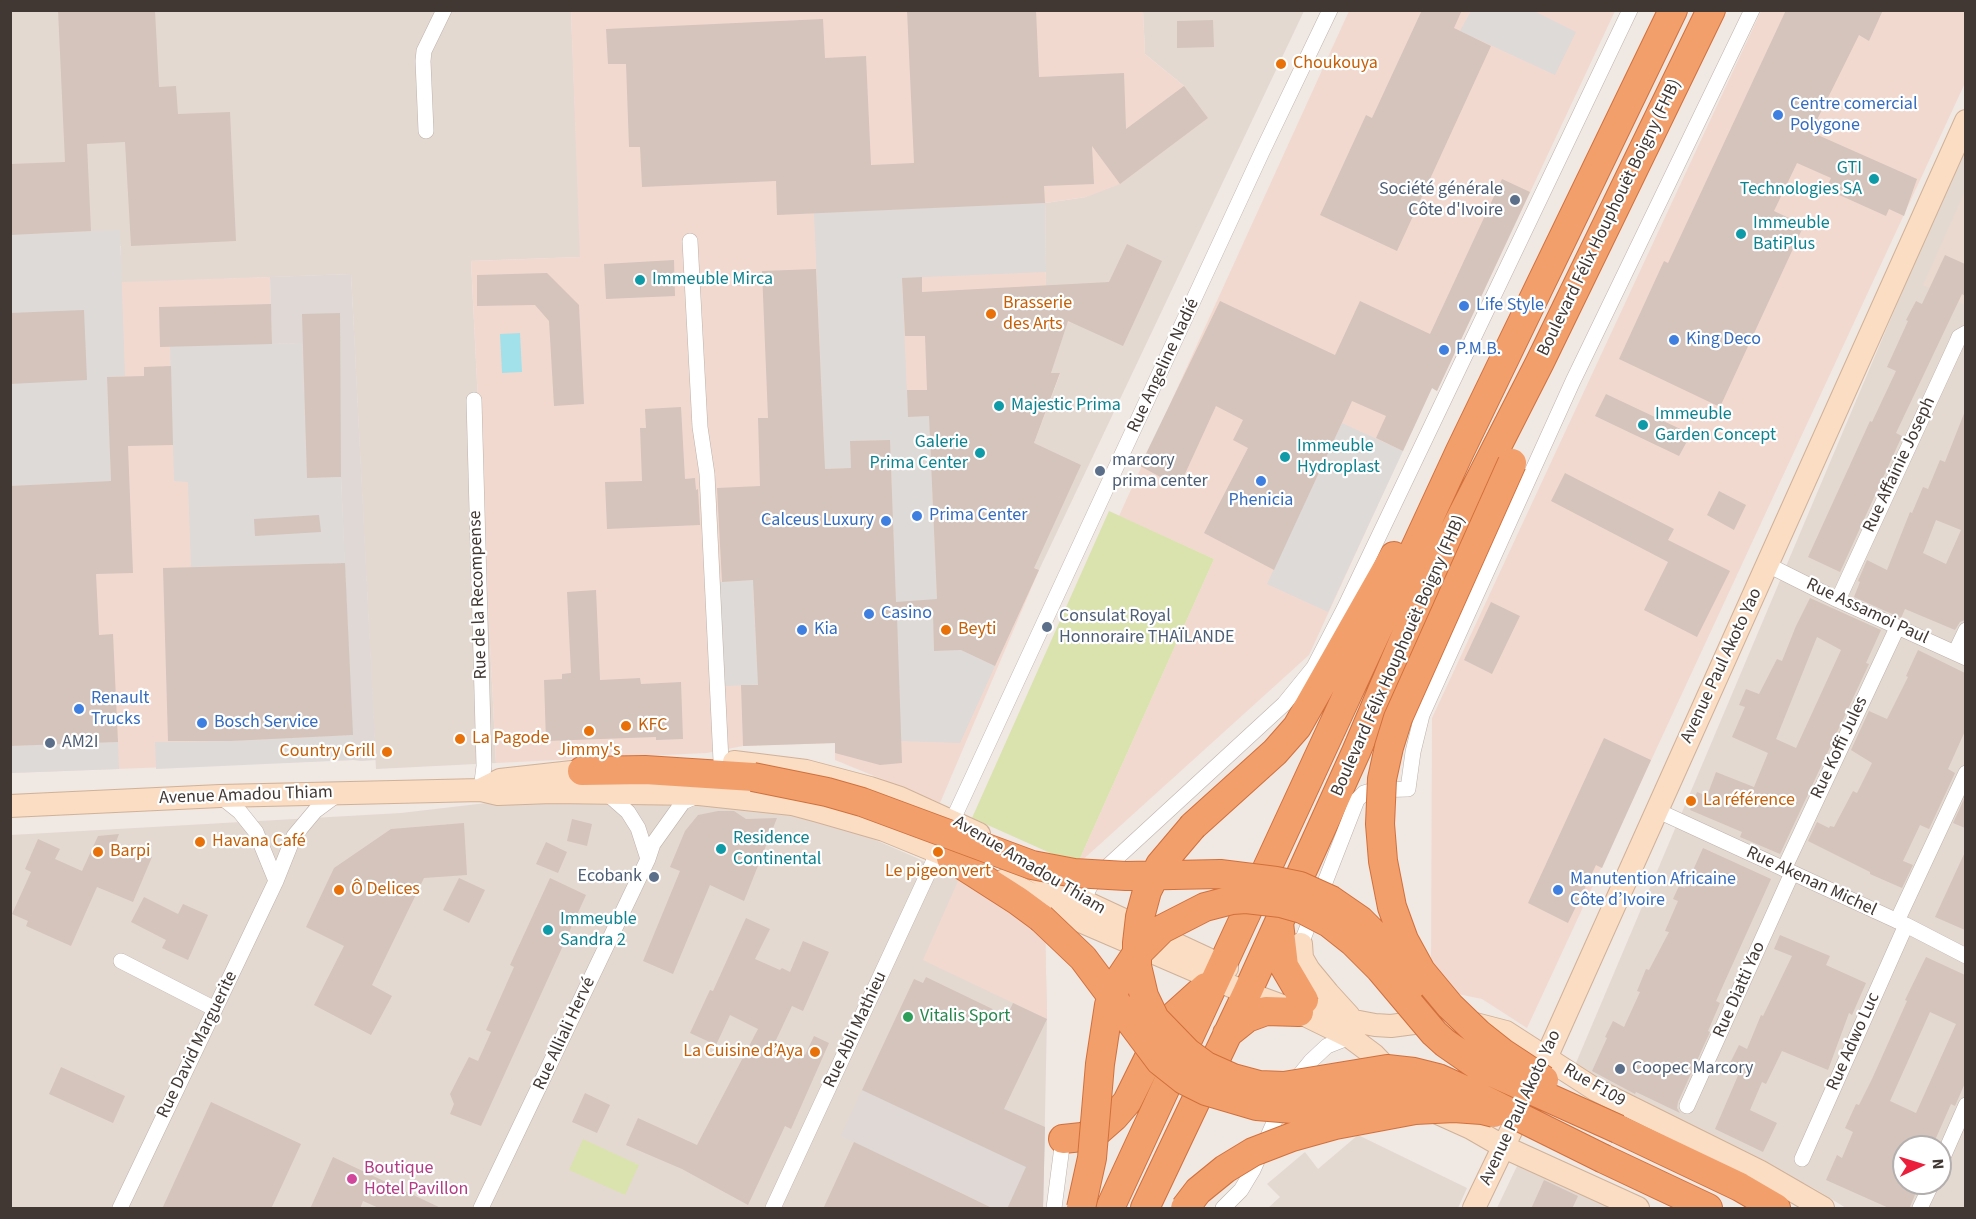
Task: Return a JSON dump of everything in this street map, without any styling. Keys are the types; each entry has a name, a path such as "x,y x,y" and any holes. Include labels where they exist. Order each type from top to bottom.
{"highway":[{"name":"Boulevard Félix Houphouët Boigny (FHB)","path":"1110,1209 1460,451 1673,10"},
{"name":"Boulevard Félix Houphouët Boigny (FHB)","path":"1145,1209 1279,923 1356,752 1431,576 1540,362 1711,10"},
{"path":"1580,277 1512,463 1398,718 1382,779 1380,824 1383,861 1392,907 1404,940 1421,971 1450,1006 1479,1034 1503,1053 1618,1129"},
{"path":"1460,451 1392,560 1297,727 1275,752 1193,826 1160,865 1147,891 1138,934 1137,966 1144,996 1155,1019 1187,1052 1206,1066 1233,1078 1259,1085 1284,1086 1359,1072 1387,1070 1414,1072 1438,1078 1471,1093 1604,1159"},
{"path":"582,771 645,770 753,777 827,792 862,802 1032,865 1074,873 1126,876 1220,874 1300,886 1331,900 1360,920 1389,949 1437,1020 1478,1066"},
{"path":"945,855 1041,918 1083,958 1160,1061 1184,1080 1206,1091 1257,1106 1293,1109 1387,1091 1412,1089 1471,1093"},
{"path":"1081,1209 1092,1158 1100,1064 1109,1005 1119,980 1135,956 1162,929 1205,907 1232,900 1266,900 1302,909 1329,923 1353,942 1380,969 1434,1033 1478,1066 1740,1187 1776,1209"},
{"path":"1225,1036 1247,1018 1266,1011 1301,1006 1284,966 1292,950 1279,923"},
{"path":"1063,1139 1082,1137 1098,1131 1114,1117 1127,1102 1166,1023 1218,973"},
{"path":"1185,1209 1198,1191 1225,1169 1253,1152 1292,1137 1335,1125 1415,1110 1454,1108 1482,1110 1529,1123 1708,1209"}],"street":[{"path":"426,131 424,51 444,10"},
{"name":"Rue Angeline Nadié","path":"945,855 953,821 1262,152 1330,10"},
{"path":"1082,912 1088,890 1095,878 1284,704 1314,667 1344,609 1630,10"},
{"path":"1249,986 1292,950 1357,800 1364,793 1374,790 1408,789 1413,752 1422,715 1573,381 1752,10"},
{"name":"Avenue Paul Akoto Yao","path":"1474,1209 1546,1058 1965,121"},
{"path":"690,241 700,427 707,474 721,761"},
{"name":"Rue Affainie Joseph","path":"1838,600 1957,342 1965,333"},
{"name":"Rue de la Recompense","path":"474,400 484,766 481,790"},
{"name":"Rue Assamoi Paul","path":"1768,565 1960,656"},
{"name":"Rue Koffi Jules","path":"1788,871 1897,628"},
{"path":"1960,656 1965,630"},
{"name":"Avenue Amadou Thiam","path":"481,790 500,780 653,762 721,761 806,771 900,798 975,832 1082,912"},
{"name":"Rue Adwo Luc","path":"1802,1159 1965,773"},
{"name":"Avenue Amadou Thiam","path":"10,806 220,796 481,790 498,794 601,792 699,794 792,804 874,827 1000,877 1352,1029"},
{"path":"601,792 611,797 628,812 639,828 648,859"},
{"name":"Rue David Marguerite","path":"120,1209 276,881 294,837 315,811 338,794"},
{"name":"Rue Alliali Hervé","path":"481,1209 648,859 653,844 683,802 699,794"},
{"path":"220,796 240,812 256,832 276,881"},
{"name":"Rue Akenan Michel","path":"1656,810 1901,923 1965,956"},
{"name":"Rue Abli Mathieu","path":"773,1209 945,855"},
{"name":"Rue Diatti Yao","path":"1688,1106 1788,871"},
{"path":"1292,950 1302,958 1352,1029 1374,1055 1428,1109 1638,1209"},
{"path":"121,962 214,1009"},
{"name":"Rue F109","path":"1352,1029 1444,1019 1460,1020 1506,1032 1596,1090 1759,1171 1823,1209"},
{"path":"1222,1209 1241,1190 1253,1170 1294,1082 1327,1046 1352,1029"},
{"path":"1471,1128 1494,1110 1503,1095 1513,1068 1511,1048 1506,1032"},
{"path":"1566,1174 1559,1148 1558,1129 1562,1113 1572,1101 1596,1090"},
{"path":"1952,1136 1965,1105"},
{"path":"1054,1209 1063,1139"},
{"path":"1920,1209 1926,1195"}],"shaded area":[{"path":"1532,10 1576,32 1555,75 1460,31 1471,11"},
{"path":"10,11 571,11 581,257 471,261 496,763 376,769 351,274 121,283 121,246 11,235"},
{"path":"571,11 1143,11 1145,54 1184,86 1208,118 1120,184 1086,197 1045,203 1046,286 1077,322 1051,324 1052,336 1063,335 1051,373 1060,373 994,549 1039,570 940,803 835,760 835,743 743,746 707,753 496,763 471,261 580,257"},
{"path":"1143,11 1304,11 1039,570 994,549 1060,374 1051,373 1046,286 1045,203 1086,197 1184,86 1145,54"},
{"path":"1349,11 1615,11 1437,391 1432,388 1427,398 1309,655 1077,865 1214,559 1119,516"},
{"path":"1761,11 1965,11 1965,83 1527,1028 1482,999 1453,993 1431,965 1432,718"},
{"path":"1965,147 1965,1208 1846,1208 1815,1189 1758,1160 1573,1070"},
{"path":"1965,191 1965,305 1923,285"},
{"path":"1045,203 1046,272 902,278 908,417 929,416 937,599 933,600 934,651 961,650 995,666 960,743 901,741 890,440 850,441 851,468 825,469 814,213"},
{"path":"120,230 125,376 107,377 111,481 11,486 10,235"},
{"path":"351,274 376,760 361,761 353,760 341,477 307,478 302,343 272,344 270,277"},
{"path":"270,277 272,344 302,343 353,760 11,773 10,286"},
{"path":"302,343 307,478 341,477 345,563 191,567 188,482 174,481 170,346"},
{"path":"1342,423 1403,451 1328,612 1267,584"},
{"path":"770,579 753,590 757,664 774,684 725,686 720,582"},
{"path":"353,735 353,760 156,769 155,742"},
{"path":"118,742 119,769 11,773 10,746"},
{"path":"731,794 820,816 917,858 1045,926 1047,1019 1043,1208 11,1208 11,835 401,813 495,802"},
{"path":"959,879 1045,926 1047,1019 923,960"},
{"path":"881,1050 1045,1127 1043,1208 994,1208 841,1136"},
{"path":"1358,1135 1467,1188 1458,1208 1268,1208 1280,1197 1267,1184 1305,1152 1318,1169"},
{"path":"1519,1162 1621,1208 1497,1208"}],"green space":[{"path":"1109,511 1214,559 1077,865 972,818"},
{"path":"583,1139 639,1165 625,1195 569,1170"}],"water":[{"path":"520,333 522,372 502,373 500,334"}],"building":[{"path":"58,10 155,10 159,87 176,86 178,114 230,112 236,241 131,246 125,142 87,144 91,231 10,235 10,164 65,162"},
{"path":"907,10 1036,10 1039,77 1124,73 1126,129 1184,86 1208,118 1120,184 1092,146 1094,184 1044,186 1045,203 777,215 776,181 642,187 640,147 629,147 626,64 608,64 606,29 823,19 825,58 866,56 871,165 914,163"},
{"path":"1422,10 1462,10 1454,28 1491,46 1397,251 1320,215 1366,115 1372,118"},
{"path":"1786,10 1883,10 1869,41 1859,35 1811,132 1917,179 1904,216 1889,209 1886,216 1826,189 1831,178 1797,163 1774,211 1804,225 1720,407 1619,359 1664,261 1668,263"},
{"path":"1213,20 1214,47 1177,48 1177,21"},
{"path":"1502,179 1530,192 1437,391 1432,388 1403,451 1376,438 1386,416 1352,401 1274,570 1204,533 1248,448 1233,440 1243,420 1216,406 1179,487 1140,466 1220,301 1335,355 1360,301 1430,334"},
{"path":"1127,244 1162,261 1123,346 1068,321 1051,373 1060,373 1034,443 1081,465 1034,568 1039,570 995,666 961,650 934,651 933,613 897,616 902,763 880,765 835,753 835,743 743,746 741,685 758,685 753,580 722,582 717,488 760,486 758,418 768,418 762,271 816,269 825,469 851,468 850,441 890,440 896,602 937,599 929,416 908,417 907,390 927,390 925,336 905,336 902,278 922,277 922,292 1109,282"},
{"path":"1945,255 1965,264 1965,296 1962,294 1896,433 1902,436 1840,572 1808,557 1870,421 1872,422 1896,371 1887,367 1908,321 1906,320 1916,301 1922,304"},
{"name":"Immeuble Mirca","path":"674,260 675,296 606,299 604,264"},
{"path":"547,273 579,305 584,404 554,406 549,321 535,305 477,306 477,275"},
{"path":"271,304 272,344 160,347 159,307"},
{"path":"84,310 87,380 10,384 10,313"},
{"path":"340,313 341,477 307,478 302,314"},
{"path":"171,366 173,445 128,446 133,573 96,574 99,635 113,634 118,742 10,746 10,486 111,481 107,377 144,376 144,367"},
{"name":"Immeuble Garden Concept","path":"1606,394 1691,434 1679,456 1595,416"},
{"path":"681,407 685,479 695,478 696,490 698,489 700,525 607,529 605,482 642,481 640,428 646,428 645,409"},
{"path":"1965,411 1965,620 1960,622 1955,630 1905,609 1901,618 1854,597 1867,560 1887,570 1910,512 1912,513 1923,487 1928,489 1940,460 1945,462","holes":["1936,520 1961,530 1946,564 1923,553"]},
{"path":"1565,473 1674,529 1668,540 1730,571 1697,637 1644,610 1668,562 1551,501"},
{"path":"1719,491 1746,505 1734,530 1707,515"},
{"path":"319,515 321,532 255,536 254,519"},
{"path":"345,563 353,735 231,741 168,741 163,568"},
{"path":"596,590 600,680 640,678 641,684 681,682 683,739 656,740 656,737 546,741 544,680 562,679 562,674 571,673 567,592"},
{"path":"1810,598 1881,630 1866,663 1869,664 1780,854 1740,837 1742,832 1690,810 1697,792 1707,796 1716,772 1754,787 1768,753 1732,737 1745,707 1739,705 1746,689 1759,694 1777,659 1782,661","holes":["1817,637 1841,650 1796,748 1776,739"]},
{"path":"1491,602 1520,616 1492,674 1464,660"},
{"path":"1918,650 1965,673 1965,731 1948,769 1955,773 1929,829 1920,825 1903,861 1913,865 1902,888 1808,841 1817,822 1829,828 1834,827 1853,791 1857,793 1872,763 1851,750 1869,711 1887,719 1908,677 1906,676"},
{"path":"1604,738 1651,760 1602,868 1596,865 1568,923 1528,903"},
{"path":"1965,797 1965,828 1953,823"},
{"name":"Residence Continental","path":"734,811 746,819 777,818 744,901 710,885 673,974 643,961 680,871 670,867 685,831 698,815"},
{"path":"572,819 592,824 587,846 567,841"},
{"path":"464,823 467,875 424,878 372,985 392,996 371,1035 314,1005 344,946 306,927 334,868 391,829"},
{"path":"119,834 111,855 152,857 133,902 97,887 71,946 26,926 28,921 12,914 31,872 25,869 38,839 60,849 55,859 82,871 98,836"},
{"path":"546,842 567,852 558,873 536,864"},
{"path":"1703,848 1771,879 1716,1001 1720,1003 1708,1031 1710,1032 1678,1102 1677,1108 1680,1113 1636,1092 1635,1094 1592,1071 1613,1021 1624,1027 1640,992 1637,991 1646,969 1649,970 1669,932 1665,931 1678,901 1673,899 1679,886 1685,888"},
{"path":"1965,852 1965,930 1935,917"},
{"path":"459,878 485,890 469,923 443,910"},
{"path":"550,878 586,895 481,1126 450,1114 454,1104 450,1094 469,1057 478,1061 491,1032 486,1030 514,967 510,965"},
{"path":"144,897 178,914 183,904 208,915 188,960 162,948 166,940 131,922"},
{"path":"746,918 770,929 755,959 780,970 782,968 790,972 803,941 829,952 803,1011 792,1006 776,1040 805,1055 814,1036 829,1043 791,1129 785,1126 748,1205 682,1169 626,1145 638,1118 697,1145 758,1029 730,1015 716,1045 690,1033 710,990 713,991"},
{"path":"1780,935 1830,956 1826,965 1866,983 1852,1015 1849,1013 1828,1070 1782,1051 1766,1084 1762,1082 1750,1110 1777,1123 1763,1152 1715,1129 1740,1071 1729,1065 1739,1045 1747,1049 1761,1015 1763,1016 1792,956 1774,949"},
{"path":"1926,957 1965,975 1965,1083 1955,1106 1951,1104 1937,1135 1892,1135 1892,1195 1915,1195 1909,1209 1891,1209 1826,1180 1837,1155 1842,1158 1853,1132 1845,1128 1856,1104 1859,1105 1872,1079 1907,1001 1905,1000","holes":["1930,1012 1956,1024 1916,1113 1890,1101"]},
{"path":"926,977 1007,1016 1013,1003 1047,1019 1004,1109 1045,1127 1043,1209 1007,1209 1026,1167 862,1090 914,979 923,983"},
{"path":"61,1067 125,1096 113,1123 49,1094"},
{"path":"585,1093 610,1105 597,1133 572,1122"},
{"path":"211,1102 301,1144 271,1209 162,1209"},
{"path":"854,1142 963,1194 994,1209 823,1209"},
{"name":"Boutique Hotel Pavillon","path":"333,1157 443,1209 381,1209 363,1201 360,1209 310,1209"},
{"path":"1544,1180 1578,1196 1572,1209 1531,1209"}],"place":[{"name":"Choukouya","path":"1281,64"},
{"name":"Centre comercial Polygone","path":"1778,115"},
{"name":"GTI Technologies SA","path":"1874,179"},
{"name":"Société générale Côte d'Ivoire","path":"1515,200"},
{"name":"Immeuble BatiPlus","path":"1741,234"},
{"name":"Immeuble Mirca","path":"640,280"},
{"name":"Life Style","path":"1464,306"},
{"name":"Brasserie des Arts","path":"991,314"},
{"name":"King Deco","path":"1674,340"},
{"name":"P.M.B.","path":"1444,350"},
{"name":"Majestic Prima","path":"999,406"},
{"name":"Immeuble Garden Concept","path":"1643,425"},
{"name":"Galerie Prima Center","path":"980,453"},
{"name":"Immeuble Hydroplast","path":"1285,457"},
{"name":"marcory prima center","path":"1100,471"},
{"name":"Phenicia","path":"1261,481"},
{"name":"Prima Center","path":"917,516"},
{"name":"Calceus Luxury","path":"886,521"},
{"name":"Casino","path":"869,614"},
{"name":"Consulat Royal Honnoraire THAÏLANDE","path":"1047,627"},
{"name":"Kia","path":"802,630"},
{"name":"Beyti","path":"946,630"},
{"name":"Renault Trucks","path":"79,709"},
{"name":"Bosch Service","path":"202,723"},
{"name":"KFC","path":"626,726"},
{"name":"Jimmy's","path":"589,731"},
{"name":"La Pagode","path":"460,739"},
{"name":"AM2I","path":"50,743"},
{"name":"Country Grill","path":"387,752"},
{"name":"La référence","path":"1691,801"},
{"name":"Havana Café","path":"200,842"},
{"name":"Residence Continental","path":"721,849"},
{"name":"Barpi","path":"98,852"},
{"name":"Le pigeon vert","path":"938,852"},
{"name":"Ecobank","path":"654,877"},
{"name":"Ô Delices","path":"339,890"},
{"name":"Manutention Africaine Côte d’Ivoire","path":"1558,890"},
{"name":"Immeuble Sandra 2","path":"548,930"},
{"name":"Vitalis Sport","path":"908,1017"},
{"name":"La Cuisine d’Aya","path":"815,1052"},
{"name":"Coopec Marcory","path":"1620,1069"},
{"name":"Boutique Hotel Pavillon","path":"352,1179"}]}
